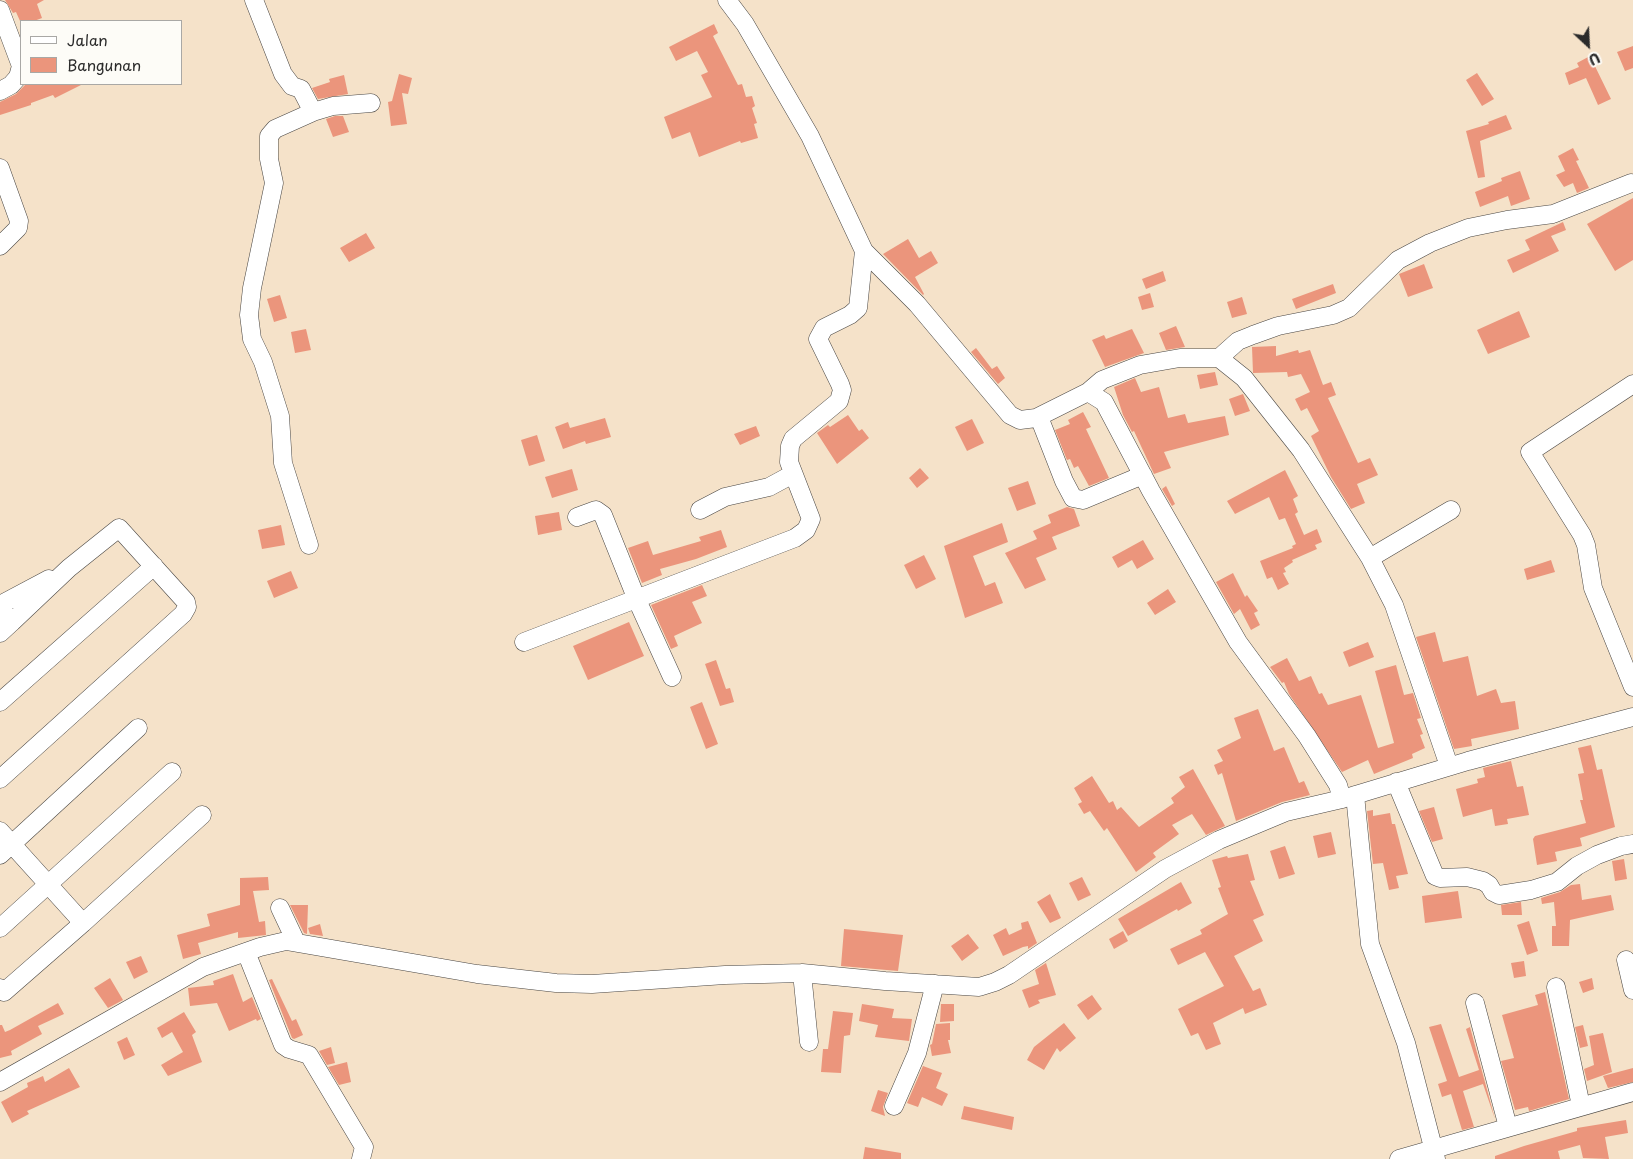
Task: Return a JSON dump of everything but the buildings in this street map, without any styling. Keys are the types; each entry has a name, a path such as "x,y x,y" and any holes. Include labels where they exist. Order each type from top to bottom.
{"street":[{"path":"254,0 284,74 292,86 301,89 313,112"},
{"path":"727,0 745,24 810,136 864,251 918,304 1010,415 1020,420 1039,416 1088,392 1102,380 1140,364 1180,358 1219,358 1244,378 1301,450 1370,558 1397,613 1449,766"},
{"path":"0,10 20,63"},
{"path":"0,91 11,85 18,77 20,70"},
{"path":"309,545 283,463 280,416 263,362 252,339 249,315 252,288 274,183 269,136 275,129 313,112 333,106 371,104"},
{"path":"0,168 19,221 15,232 0,246"},
{"path":"1219,358 1238,341 1252,334 1278,326 1333,315 1349,308 1398,260 1430,243 1468,228 1507,220 1553,214 1632,184"},
{"path":"524,642 637,600 800,535 811,519 793,474 788,454 793,439 840,401 842,390 840,384 818,339 824,328 850,315 858,308 864,251"},
{"path":"1632,385 1530,452 1582,535 1586,545 1593,588 1633,687"},
{"path":"1088,392 1097,396 1110,410 1143,475 1238,642 1307,736 1338,785 1348,797 1370,944 1406,1043 1435,1154"},
{"path":"1039,416 1064,481 1073,498 1083,500 1143,475"},
{"path":"700,510 723,498 768,487 793,474"},
{"path":"577,517 592,510 601,512 637,600 672,677"},
{"path":"1370,558 1451,510"},
{"path":"0,609 6,628 69,568 119,528 186,602 187,607 183,614 0,779"},
{"path":"0,702 154,566"},
{"path":"0,605 69,568"},
{"path":"0,1082 203,967 273,944 296,942 477,974 556,983 592,984 725,975 802,973 979,986 995,982 1192,853 1286,812 1348,797 1449,766 1633,717"},
{"path":"6,849 138,728"},
{"path":"0,928 172,772"},
{"path":"1396,782 1435,876 1440,878 1467,877 1483,881 1499,895 1531,890 1557,882 1577,866 1597,855 1621,846 1633,844"},
{"path":"0,988 4,992 202,816"},
{"path":"0,830 6,849 48,884 83,923"},
{"path":"280,908 296,942"},
{"path":"246,952 283,1045 290,1050 309,1055 364,1147 361,1159"},
{"path":"1626,960 1633,990"},
{"path":"802,973 809,1042"},
{"path":"894,1106 917,1053 935,984"},
{"path":"1556,986 1581,1106"},
{"path":"1475,1002 1508,1126"},
{"path":"1399,1159 1435,1154 1508,1126 1633,1092"}]}
